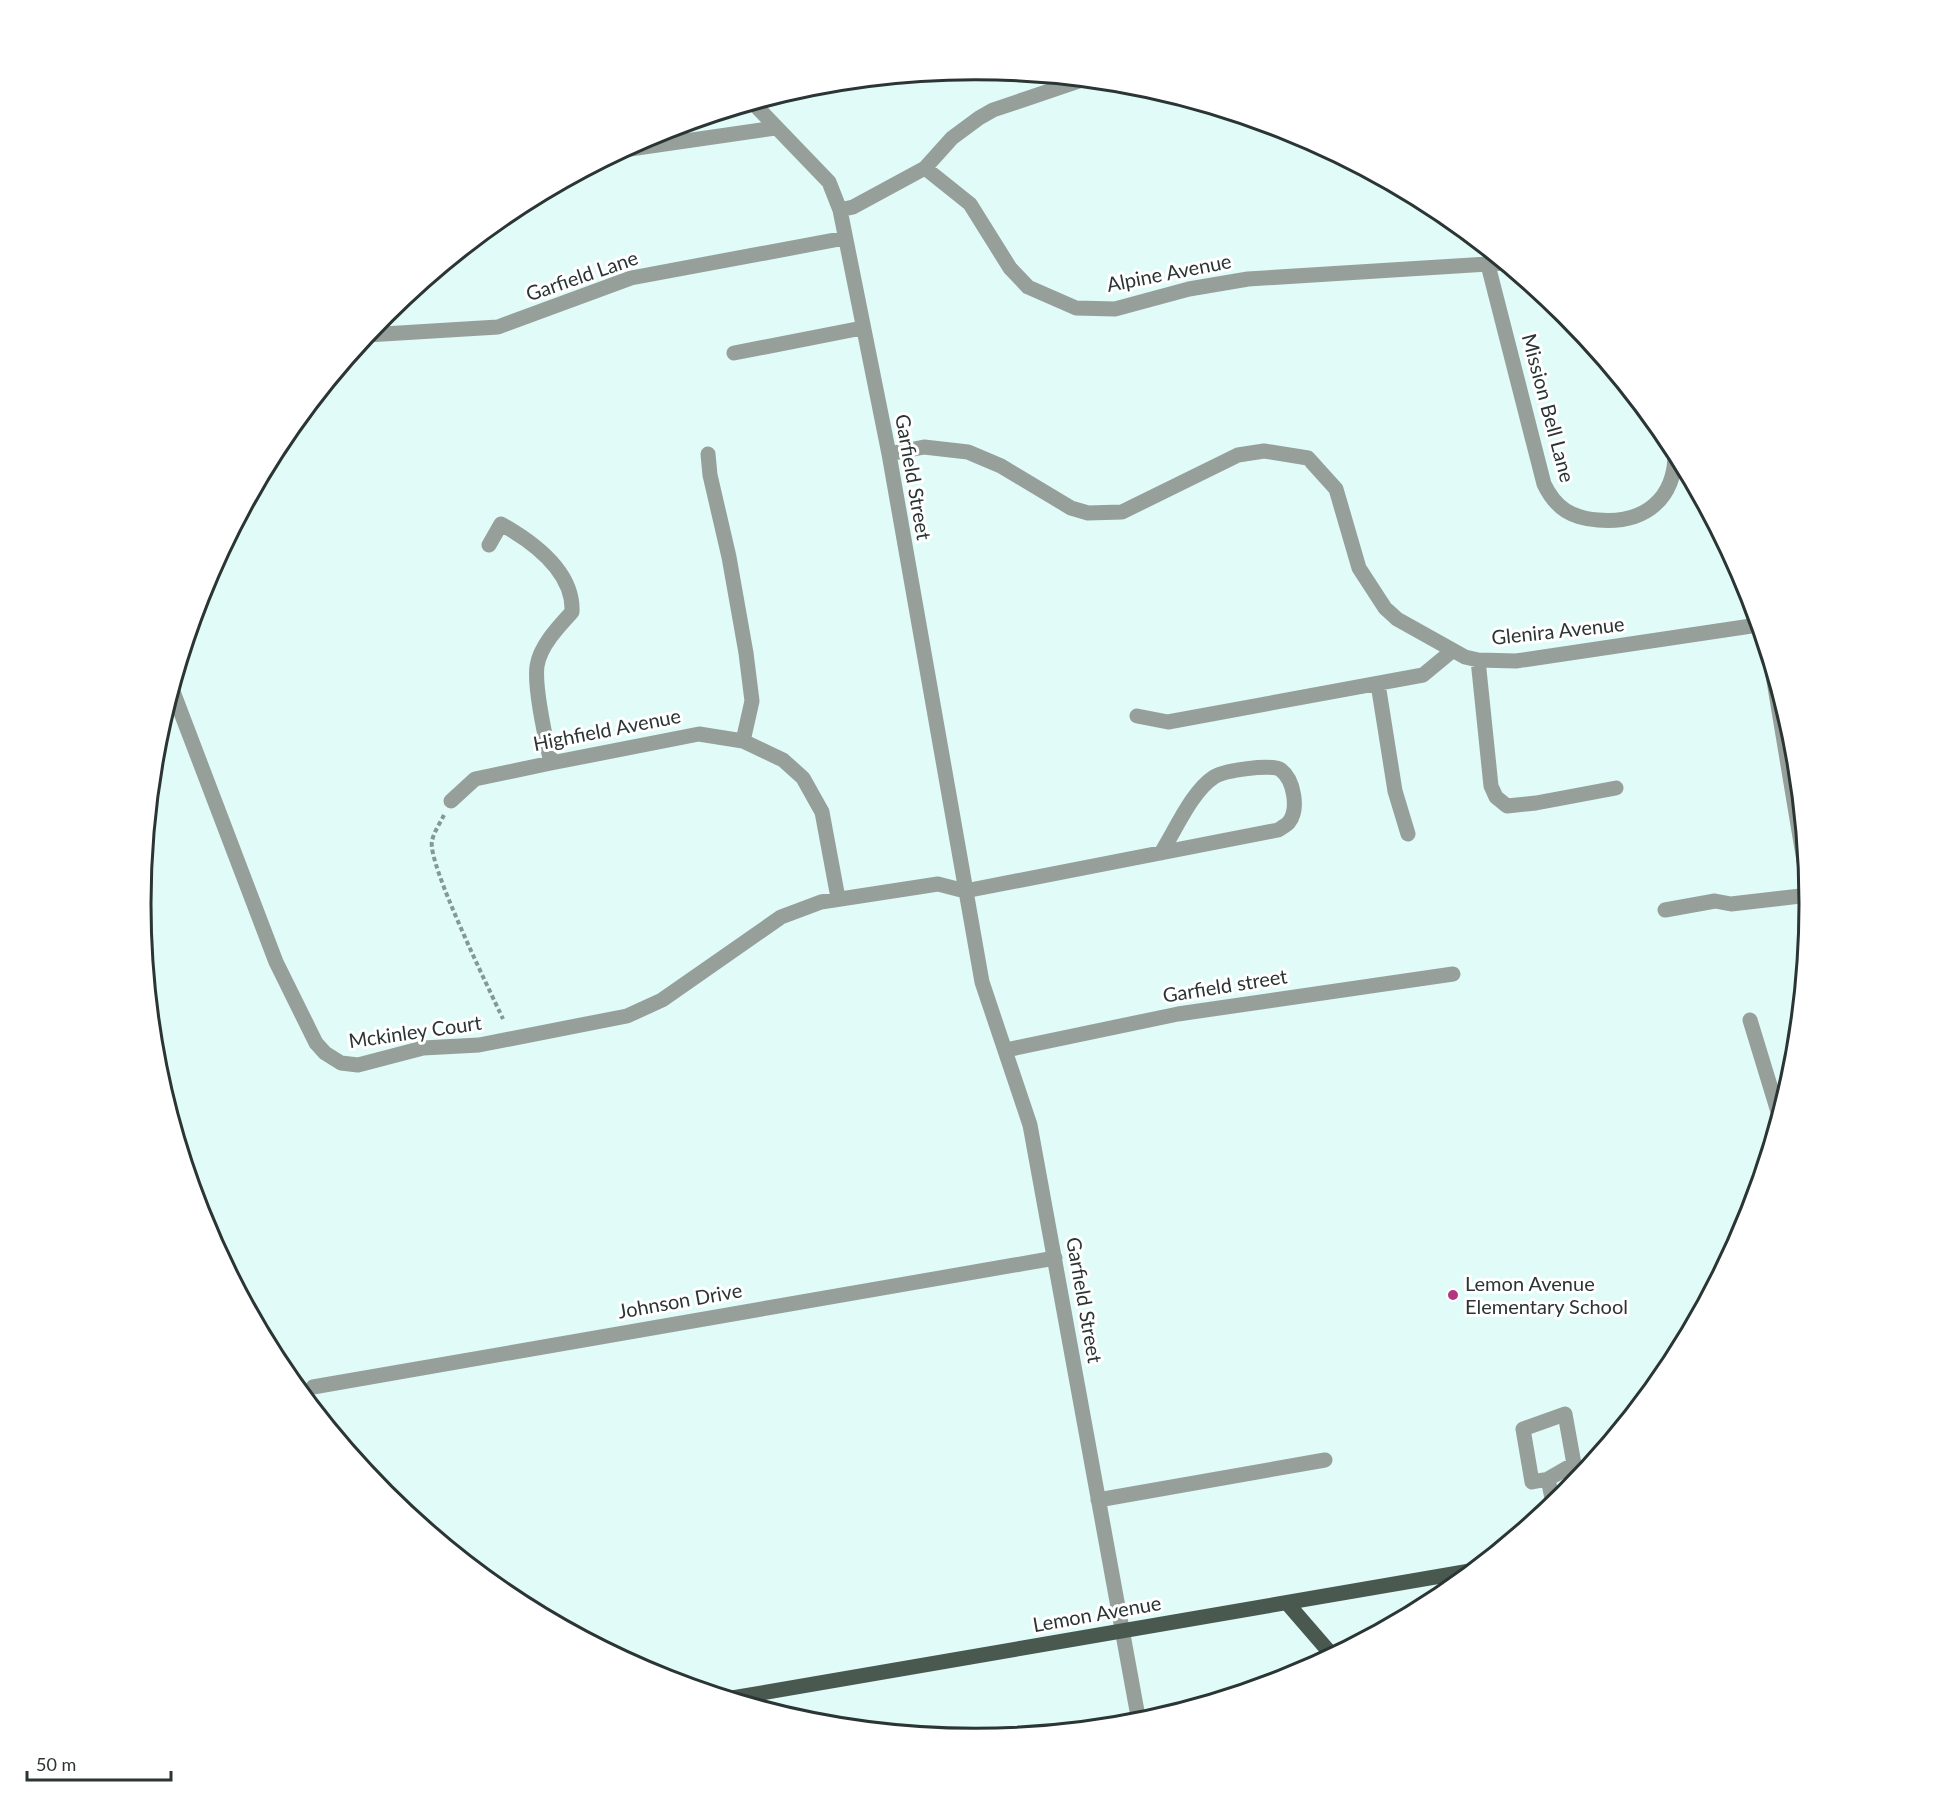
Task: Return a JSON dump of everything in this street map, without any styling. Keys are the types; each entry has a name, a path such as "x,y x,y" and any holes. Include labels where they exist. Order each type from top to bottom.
{"main road":[{"name":"Lemon Avenue","path":"749,1695 1454,1574"},
{"path":"1287,1603 1327,1648"}],"street":[{"path":"840,210 853,207 925,168 952,138 979,117 993,110 1067,85"},
{"name":"Garfield Street","path":"758,109 829,182 840,210 889,454 982,982 1030,1125 1137,1712"},
{"path":"651,146 775,128"},
{"name":"Alpine Avenue","path":"925,168 970,204 1010,268 1028,287 1076,308 1115,309 1189,289 1248,279 1494,264"},
{"name":"Garfield Lane","path":"379,334 498,327 631,278 845,238"},
{"name":"Mission Bell Lane","path":"1496,266 1544,484 1561,508 1577,518 1613,521 1636,517 1646,512 1664,495 1673,467"},
{"path":"734,353 862,328"},
{"name":"Glenira Avenue","path":"889,454 924,447 968,452 1001,466 1071,508 1088,513 1122,512 1238,455 1264,451 1308,458 1336,489 1359,568 1384,608 1397,619 1452,651 1479,660 1516,661 1750,626"},
{"path":"708,454 710,476 740,617 752,701 743,741"},
{"path":"489,544 501,524 529,539 566,582 573,600 572,612 556,629 537,666 543,730 551,763"},
{"path":"1137,716 1168,722 1423,675 1452,651"},
{"path":"1479,660 1491,786 1496,797 1507,806 1616,788"},
{"path":"1378,684 1395,791 1408,834"},
{"name":"Mckinley Court","path":"177,701 276,962 316,1042 324,1053 341,1063 358,1065 423,1048 479,1045 627,1016 662,999 781,916 838,898"},
{"name":"Highfield Avenue","path":"451,801 475,779 551,763 699,734 743,741 783,760 803,778 822,812 838,898"},
{"path":"838,898 938,884 965,891 1161,853 1278,830 1289,822 1293,810 1294,798 1290,782 1281,770 1267,766 1216,776 1202,787 1161,853"},
{"path":"1665,909 1715,901 1731,904 1799,897"},
{"name":"Garfield street","path":"1006,1050 1178,1014 1453,974"},
{"path":"1750,1020 1775,1101"},
{"name":"Johnson Drive","path":"313,1387 1055,1258"},
{"path":"1565,1414 1574,1464 1548,1479 1532,1482 1522,1430 1565,1414"},
{"path":"1098,1500 1325,1460"},
{"path":"1548,1479 1551,1493"}],"path":[{"path":"451,801 432,842 434,854 443,884 503,1019"}],"place":[{"name":"Lemon Avenue Elementary School","path":"1453,1295"}]}
